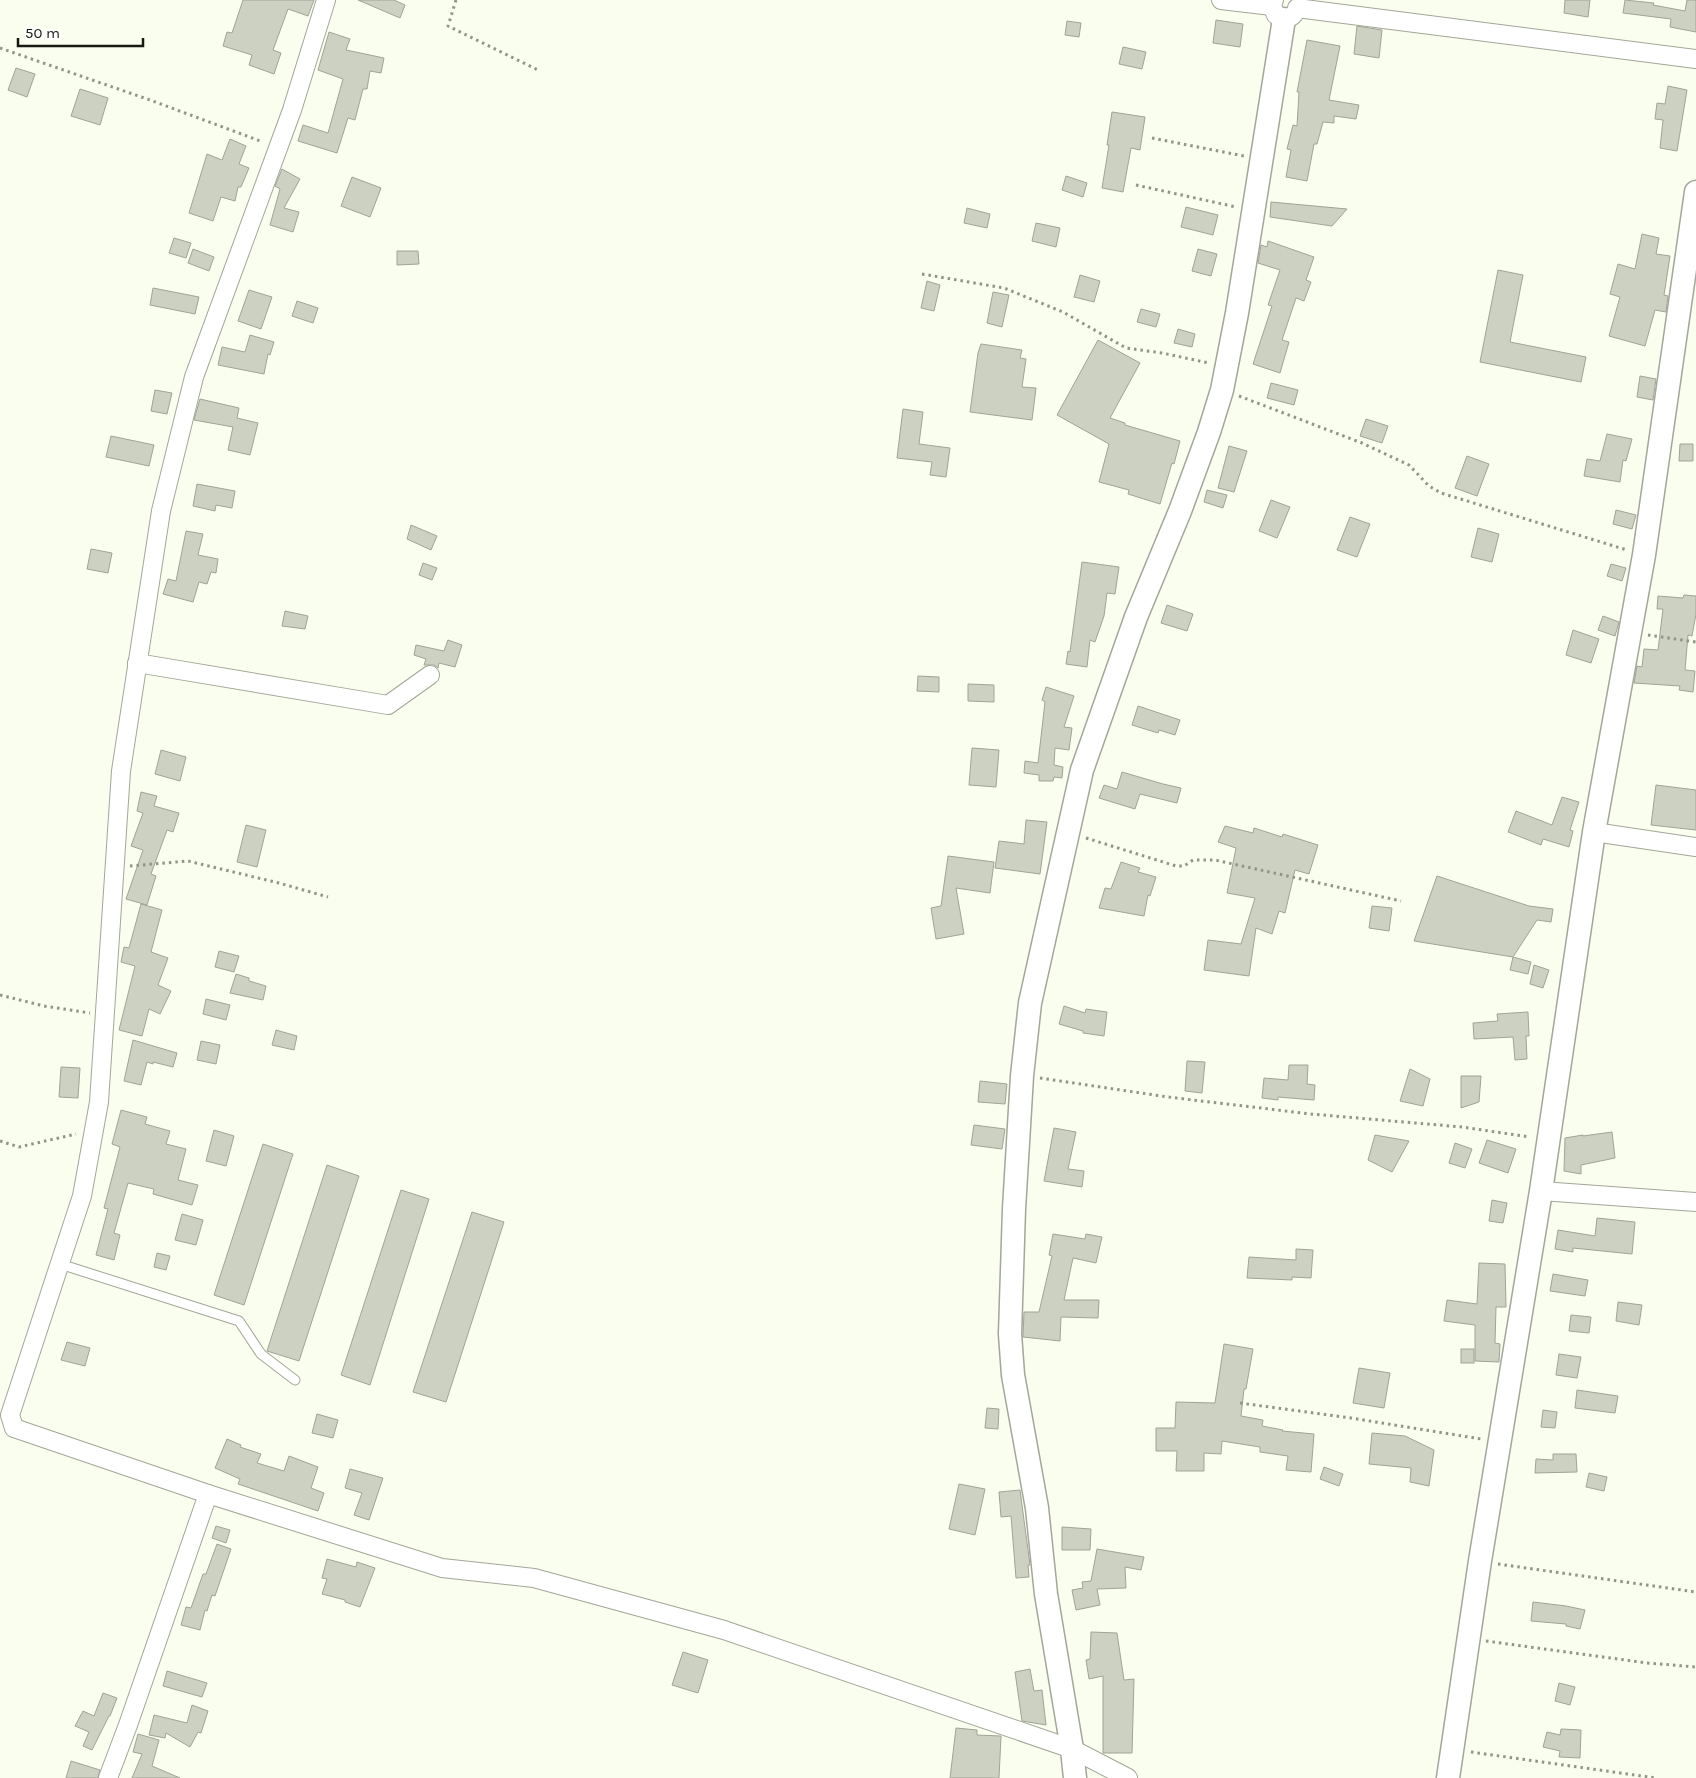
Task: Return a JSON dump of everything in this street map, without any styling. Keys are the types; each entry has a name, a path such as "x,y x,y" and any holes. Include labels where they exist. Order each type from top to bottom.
{"street":[{"path":"326,0 292,110 194,378 160,511 121,771 98,1102 94,1130 82,1196 10,1415 14,1428 208,1494 442,1568 534,1578 724,1630 1072,1749 1128,1778"},
{"path":"1221,0 1285,6 1696,59"},
{"path":"1075,1778 1072,1749 1046,1594 1037,1508 1013,1375 1010,1334 1014,1209 1022,1076 1030,1003 1082,770 1136,616 1180,511 1222,390 1253,211 1285,6"},
{"path":"1448,1778 1480,1561 1541,1191 1594,832 1644,555 1696,192"},
{"path":"137,662 388,705 430,675"},
{"path":"1594,832 1696,847"},
{"path":"1541,1191 1696,1202"},
{"path":"108,1778 128,1726 208,1494"}],"lane":[{"path":"60,1264 239,1321 261,1354 295,1380"}],"path":[{"path":"456,0 448,26 538,70"},
{"path":"0,48 150,100 278,148"},
{"path":"1152,138 1261,159"},
{"path":"1136,185 1253,211"},
{"path":"922,274 1004,288 1063,312 1126,348 1162,353 1227,367"},
{"path":"1222,390 1362,443 1409,464 1429,486 1441,493 1644,555"},
{"path":"1630,633 1696,642"},
{"path":"1068,833 1176,866 1184,866 1193,860 1216,860 1401,901"},
{"path":"114,868 188,861 279,882 328,896"},
{"path":"0,995 44,1006 104,1015"},
{"path":"1022,1076 1177,1098 1312,1114 1462,1127 1548,1140"},
{"path":"0,1141 20,1147 94,1130"},
{"path":"1240,1403 1351,1418 1501,1442"},
{"path":"1480,1561 1696,1592"},
{"path":"1469,1638 1646,1663 1696,1667"},
{"path":"1453,1750 1656,1778"}],"building":[{"path":"243,0 314,0 308,16 288,9 273,50 281,53 274,74 249,65 252,55 223,46 227,32 232,33"},
{"path":"358,0 394,0 405,5 400,18"},
{"path":"1565,0 1590,0 1588,17 1564,13"},
{"path":"1625,0 1654,3 1653,5 1685,11 1687,0 1696,0 1696,32 1670,27 1671,19 1623,13"},
{"path":"1216,20 1243,24 1240,47 1213,43"},
{"path":"1067,21 1081,23 1079,37 1065,35"},
{"path":"1357,26 1382,30 1379,58 1354,54"},
{"path":"329,32 350,39 346,50 384,58 381,73 370,71 367,89 363,89 355,120 348,118 337,153 298,141 303,125 328,133 343,79 318,70"},
{"path":"1307,40 1340,46 1329,100 1359,105 1356,119 1334,116 1334,123 1323,122 1317,144 1314,144 1307,181 1286,177 1291,150 1287,149 1293,125 1297,126 1299,92 1297,92"},
{"path":"1123,47 1146,52 1142,69 1119,64"},
{"path":"16,68 35,74 27,97 8,90"},
{"path":"1668,86 1687,90 1677,151 1660,148 1663,120 1655,119 1657,103 1665,104"},
{"path":"80,89 108,98 100,125 71,116"},
{"path":"1112,112 1145,117 1140,150 1131,148 1123,192 1102,188"},
{"path":"230,139 246,146 239,164 249,168 241,187 238,187 235,201 221,197 213,221 189,213 207,154 222,160"},
{"path":"282,169 300,179 284,208 299,212 293,232 270,225 280,189 275,186"},
{"path":"1066,176 1087,183 1083,197 1062,190"},
{"path":"352,177 381,188 370,217 341,206"},
{"path":"1271,202 1347,209 1332,226 1270,217"},
{"path":"1186,207 1218,215 1213,235 1181,227"},
{"path":"967,208 990,214 987,228 964,223"},
{"path":"1036,223 1060,228 1056,247 1032,241"},
{"path":"1642,234 1659,238 1656,254 1670,256 1664,295 1668,296 1666,312 1655,310 1645,346 1609,336 1620,297 1610,294 1618,264 1635,269"},
{"path":"174,238 191,243 186,258 169,253"},
{"path":"1268,241 1314,257 1306,280 1311,282 1304,301 1296,298 1282,340 1289,342 1280,373 1253,364 1272,306 1268,305 1280,270 1258,263 1261,245 1267,247"},
{"path":"193,249 214,257 209,271 188,263"},
{"path":"1198,249 1217,254 1211,276 1192,271"},
{"path":"397,251 418,251 419,264 397,265"},
{"path":"1498,270 1523,275 1510,342 1586,357 1581,382 1480,362"},
{"path":"1080,275 1100,281 1094,302 1074,297"},
{"path":"927,281 940,285 934,311 921,308"},
{"path":"153,288 199,297 195,314 150,305"},
{"path":"249,290 272,297 261,329 238,321"},
{"path":"993,292 1009,295 1002,327 987,323"},
{"path":"297,301 318,308 313,323 292,316"},
{"path":"1141,309 1160,314 1156,327 1137,322"},
{"path":"1178,329 1195,334 1192,347 1174,343"},
{"path":"250,335 274,342 270,355 268,354 264,374 218,365 222,347 245,352"},
{"path":"1098,340 1140,363 1110,418 1125,423 1125,425 1180,441 1160,504 1128,494 1129,490 1099,482 1109,444 1057,415"},
{"path":"981,344 1022,350 1020,358 1026,359 1022,387 1036,388 1032,420 970,412 978,353"},
{"path":"1640,376 1656,379 1653,400 1637,397"},
{"path":"1271,383 1298,390 1294,405 1267,398"},
{"path":"155,390 172,393 167,414 151,411"},
{"path":"200,399 239,408 237,418 258,423 250,455 228,450 233,427 194,420"},
{"path":"903,409 923,412 919,444 950,448 946,477 930,475 932,462 897,458"},
{"path":"1366,419 1388,426 1382,443 1360,436"},
{"path":"1607,434 1632,439 1626,461 1623,460 1620,482 1584,476 1587,459 1600,461"},
{"path":"111,436 154,445 149,466 106,457"},
{"path":"1680,444 1693,444 1693,461 1679,461"},
{"path":"1229,446 1247,451 1234,492 1218,488"},
{"path":"1467,456 1489,464 1477,496 1455,488"},
{"path":"197,484 235,491 232,508 216,505 215,511 193,506"},
{"path":"1207,490 1227,495 1223,508 1204,502"},
{"path":"1271,500 1290,507 1277,538 1259,531"},
{"path":"1616,510 1636,515 1632,529 1613,524"},
{"path":"1350,517 1370,524 1357,557 1337,550"},
{"path":"411,525 437,536 431,550 407,539"},
{"path":"1478,528 1499,534 1492,562 1471,557"},
{"path":"186,531 203,534 198,555 218,559 216,573 211,572 207,584 199,582 193,602 163,594 168,579 176,581"},
{"path":"91,549 112,553 108,573 87,569"},
{"path":"1082,562 1119,567 1115,594 1107,593 1104,616 1095,642 1090,640 1087,667 1066,664 1068,651 1070,652"},
{"path":"423,563 437,568 432,580 419,575"},
{"path":"1611,564 1626,568 1622,581 1607,576"},
{"path":"1684,595 1696,596 1696,614 1692,636 1688,635 1685,670 1695,671 1693,692 1679,690 1680,686 1634,683 1637,666 1642,667 1644,649 1658,650 1663,609 1657,609 1658,596 1683,598"},
{"path":"1167,605 1193,614 1187,631 1161,623"},
{"path":"285,611 308,616 305,629 282,626"},
{"path":"1603,616 1619,622 1615,636 1598,630"},
{"path":"1573,630 1599,639 1591,663 1566,655"},
{"path":"448,640 462,645 455,667 439,663 438,668 434,665 424,665 426,659 414,655 416,645 444,651"},
{"path":"918,676 939,677 939,692 917,691"},
{"path":"968,684 994,685 994,702 968,701"},
{"path":"1046,687 1074,696 1064,727 1072,728 1069,750 1055,748 1054,765 1063,767 1062,778 1054,777 1053,781 1039,781 1039,775 1024,773 1025,761 1038,763 1045,702 1042,700"},
{"path":"1138,706 1180,720 1175,735 1159,730 1158,733 1132,725"},
{"path":"972,748 999,750 996,787 969,785"},
{"path":"161,750 186,757 180,781 155,774"},
{"path":"1122,772 1181,788 1177,803 1140,794 1135,809 1099,798 1104,785 1117,789"},
{"path":"1656,785 1696,790 1696,830 1651,825"},
{"path":"141,792 157,796 154,806 179,813 173,832 167,830 151,874 156,876 147,905 126,899 143,850 131,846 143,813 137,811"},
{"path":"1562,797 1579,802 1570,830 1573,831 1569,847 1543,839 1541,845 1508,832 1516,811 1552,825"},
{"path":"1026,820 1047,822 1040,874 995,868 999,841 1024,844"},
{"path":"246,825 266,830 257,867 237,862"},
{"path":"1225,826 1253,833 1254,828 1282,837 1283,834 1318,845 1309,874 1295,870 1285,913 1279,911 1272,934 1256,928 1249,976 1204,970 1208,940 1241,944 1255,898 1227,893 1236,848 1218,842"},
{"path":"948,856 994,862 990,893 956,888 964,934 936,939 931,908 941,906"},
{"path":"1121,862 1140,868 1138,872 1156,877 1150,896 1148,895 1144,916 1099,908 1105,888 1111,889"},
{"path":"1437,876 1529,906 1553,909 1551,922 1537,920 1513,957 1414,941"},
{"path":"141,904 162,910 151,952 168,958 158,985 171,991 160,1014 149,1009 142,1036 119,1030 135,966 121,962 124,947 129,948"},
{"path":"1372,906 1392,908 1389,931 1369,928"},
{"path":"219,951 239,956 234,972 215,967"},
{"path":"1513,957 1531,962 1528,974 1510,970"},
{"path":"1534,965 1549,970 1543,988 1530,984"},
{"path":"236,974 249,978 249,981 266,986 263,1000 230,993"},
{"path":"206,999 230,1005 226,1020 203,1014"},
{"path":"1064,1006 1085,1013 1086,1009 1107,1012 1104,1036 1083,1033 1083,1031 1059,1024"},
{"path":"1528,1012 1529,1036 1526,1036 1527,1059 1515,1060 1513,1037 1474,1039 1473,1023 1498,1021 1497,1014"},
{"path":"276,1030 297,1036 294,1050 272,1045"},
{"path":"133,1040 177,1053 173,1067 147,1062 141,1085 124,1081"},
{"path":"201,1041 220,1045 216,1064 197,1060"},
{"path":"1187,1061 1205,1062 1202,1093 1185,1091"},
{"path":"1289,1065 1308,1065 1307,1084 1315,1085 1314,1100 1278,1097 1278,1100 1262,1098 1264,1078 1288,1080"},
{"path":"61,1067 80,1068 78,1098 59,1097"},
{"path":"1410,1069 1430,1079 1423,1106 1400,1101"},
{"path":"1461,1076 1481,1076 1479,1102 1461,1108"},
{"path":"980,1081 1007,1084 1005,1104 978,1102"},
{"path":"121,1110 147,1117 145,1124 170,1131 166,1144 186,1149 178,1180 198,1185 192,1205 153,1194 154,1189 128,1183 114,1233 120,1235 114,1260 96,1255 108,1209 104,1208 120,1147 112,1144"},
{"path":"974,1125 1005,1129 1002,1149 971,1145"},
{"path":"1054,1128 1076,1132 1068,1169 1084,1171 1082,1187 1044,1181"},
{"path":"214,1130 234,1136 226,1166 206,1161"},
{"path":"1612,1132 1615,1158 1581,1165 1581,1174 1564,1171 1565,1138"},
{"path":"1375,1135 1409,1141 1392,1172 1368,1160"},
{"path":"1487,1140 1516,1149 1508,1173 1479,1163"},
{"path":"1455,1143 1472,1149 1465,1168 1449,1163"},
{"path":"263,1144 293,1154 244,1305 214,1295"},
{"path":"327,1165 359,1176 299,1361 267,1351"},
{"path":"401,1190 429,1199 370,1385 341,1375"},
{"path":"1492,1200 1507,1203 1503,1223 1489,1221"},
{"path":"472,1212 504,1222 446,1402 413,1392"},
{"path":"182,1214 203,1220 196,1245 175,1240"},
{"path":"1597,1218 1635,1222 1632,1254 1573,1248 1573,1252 1555,1249 1558,1230 1595,1236"},
{"path":"1053,1234 1085,1239 1086,1234 1102,1237 1096,1263 1073,1258 1064,1300 1099,1300 1098,1318 1061,1317 1060,1341 1023,1337 1024,1312 1039,1312 1052,1256 1049,1255"},
{"path":"1296,1249 1313,1250 1311,1278 1292,1277 1292,1280 1247,1278 1249,1257 1296,1260"},
{"path":"157,1253 170,1256 166,1270 154,1267"},
{"path":"1479,1263 1505,1264 1506,1307 1496,1307 1495,1343 1500,1344 1499,1362 1475,1361 1475,1325 1444,1321 1447,1300 1477,1304"},
{"path":"1553,1274 1588,1280 1585,1296 1550,1291"},
{"path":"1618,1302 1642,1305 1639,1325 1616,1321"},
{"path":"1571,1315 1591,1317 1589,1333 1569,1331"},
{"path":"67,1342 90,1348 85,1366 61,1360"},
{"path":"1224,1344 1253,1349 1246,1389 1244,1389 1241,1416 1263,1420 1262,1426 1282,1431 1314,1434 1311,1472 1286,1470 1288,1456 1260,1452 1260,1447 1222,1441 1221,1454 1204,1453 1204,1471 1176,1471 1177,1451 1156,1451 1156,1428 1175,1428 1176,1402 1215,1403"},
{"path":"1461,1349 1474,1349 1474,1363 1461,1363"},
{"path":"1559,1354 1581,1357 1577,1378 1556,1375"},
{"path":"1359,1368 1390,1373 1384,1408 1353,1403"},
{"path":"1577,1390 1618,1396 1615,1413 1575,1408"},
{"path":"987,1408 999,1409 998,1429 985,1428"},
{"path":"1543,1410 1557,1412 1555,1428 1541,1427"},
{"path":"317,1414 338,1420 333,1438 312,1433"},
{"path":"1372,1433 1405,1436 1434,1450 1429,1486 1410,1482 1411,1468 1369,1464"},
{"path":"227,1439 241,1445 240,1447 261,1454 257,1463 284,1471 289,1456 318,1467 311,1488 324,1493 318,1511 238,1484 240,1479 215,1468"},
{"path":"1553,1454 1576,1454 1577,1472 1535,1473 1536,1459 1553,1460"},
{"path":"1324,1467 1343,1474 1339,1486 1320,1479"},
{"path":"350,1469 383,1478 369,1520 354,1515 362,1493 345,1488"},
{"path":"1589,1473 1607,1477 1604,1491 1586,1487"},
{"path":"959,1484 985,1489 975,1535 949,1529"},
{"path":"1020,1490 1030,1565 1028,1565 1029,1577 1016,1578 1011,1516 1001,1517 999,1492"},
{"path":"216,1526 230,1530 226,1543 212,1538"},
{"path":"1062,1527 1091,1529 1090,1550 1062,1550"},
{"path":"217,1544 231,1549 215,1596 212,1595 207,1611 205,1610 200,1630 181,1625 186,1607 191,1608 203,1574 206,1574"},
{"path":"1097,1549 1144,1557 1141,1570 1125,1567 1126,1588 1097,1589 1100,1605 1076,1610 1072,1590 1083,1588 1082,1582 1091,1581"},
{"path":"327,1559 356,1567 357,1562 375,1568 360,1607 345,1602 345,1600 322,1594 327,1579 322,1578"},
{"path":"1533,1602 1585,1610 1580,1629 1566,1626 1566,1624 1531,1621"},
{"path":"1091,1632 1117,1633 1124,1680 1134,1679 1132,1753 1103,1753 1103,1676 1089,1679 1086,1660 1090,1659"},
{"path":"683,1652 708,1660 698,1693 672,1685"},
{"path":"1030,1669 1034,1691 1042,1690 1046,1725 1022,1721 1015,1672"},
{"path":"167,1671 207,1683 202,1697 163,1686"},
{"path":"1559,1683 1575,1687 1570,1705 1555,1701"},
{"path":"103,1693 117,1698 92,1750 83,1746 89,1732 75,1726 83,1711 94,1716"},
{"path":"192,1705 208,1711 201,1733 198,1732 190,1747 166,1733 165,1738 149,1735 154,1715 187,1723"},
{"path":"956,1728 977,1730 977,1735 1001,1736 999,1778 950,1778"},
{"path":"1561,1729 1581,1730 1580,1758 1559,1757 1560,1751 1543,1747 1547,1732 1560,1735"},
{"path":"138,1734 159,1740 152,1766 180,1778 132,1778 142,1754 133,1752"},
{"path":"71,1761 100,1770 98,1778 66,1778"}]}
